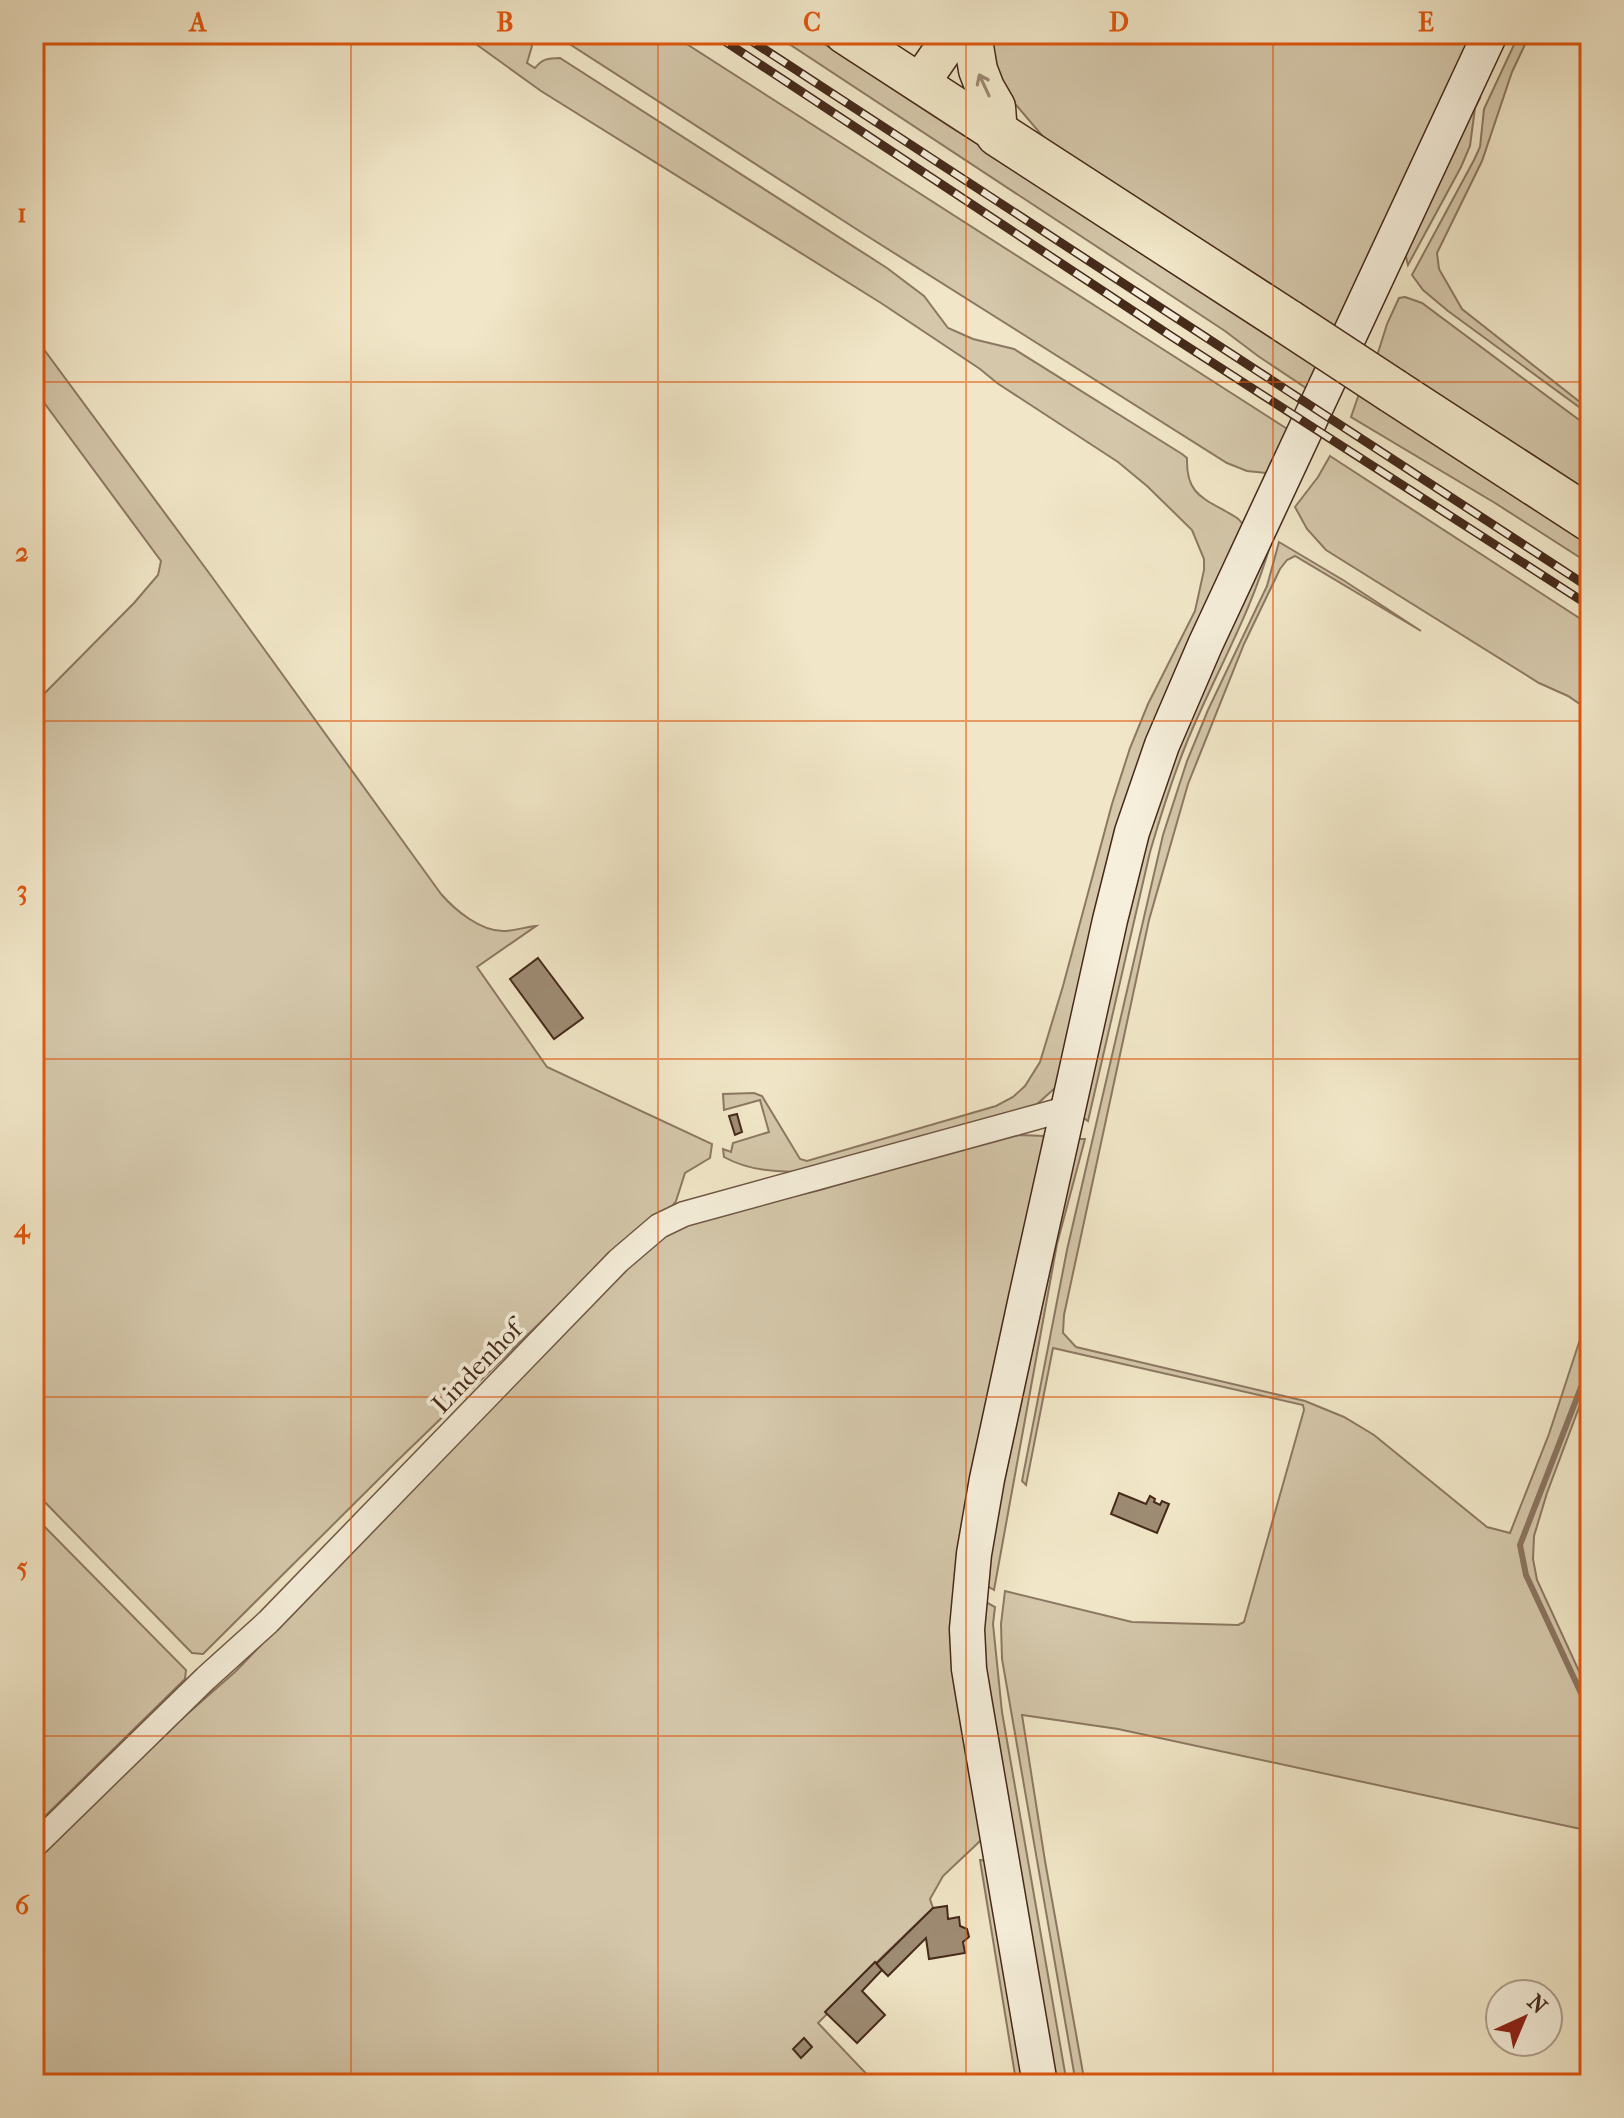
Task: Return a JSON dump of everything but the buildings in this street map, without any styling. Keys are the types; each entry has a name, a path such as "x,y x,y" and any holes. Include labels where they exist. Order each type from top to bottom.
{"highway":[{"path":"998,134 1590,519"}],"main road":[{"path":"844,34 998,134"},
{"path":"920,83 954,34"},
{"path":"972,34 978,70 996,107 998,134"},
{"path":"1040,2084 973,1693 968,1659 967,1609 987,1479 1067,1114 1122,868 1162,745 1205,645 1490,34"}],"street":[{"name":"Lindenhof","path":"34,1846 206,1678 268,1622 618,1261 659,1226 684,1214 1044,1115 1055,1112 1067,1114"}],"shaded area":[{"path":"462,34 524,34 532,46 527,63 535,68 546,60 560,58 887,268 924,296 948,328 973,339 1014,349 1182,454 1187,458 1189,479 1196,492 1236,517 1246,530 1066,1078 1035,1106 808,1171 765,1170 724,1157 723,1149 731,1152 733,1143 769,1132 760,1100 724,1110 723,1094 754,1093 762,1096 800,1159 807,1161 996,1106 1025,1086 1040,1062 1130,748 1148,704 1195,611 1204,559 1192,530 1118,462 881,303 541,91"},
{"path":"554,34 671,34 1292,432 1266,473 1247,471 1227,463"},
{"path":"774,34 809,34 1250,315 1251,324 1323,370 1312,392 1225,331"},
{"path":"988,34 1475,34 1341,332 1045,139 1000,86"},
{"path":"1519,34 1530,34 1512,72 1482,161 1437,253 1439,269 1462,309 1590,410 1590,415 1448,311 1423,290 1412,275 1480,147 1484,109"},
{"path":"1478,97 1470,146 1408,265 1407,242"},
{"path":"1399,298 1422,303 1590,428 1590,502 1377,356"},
{"path":"34,336 441,894 477,924 494,930 536,926 477,967 547,1067 712,1144 710,1158 685,1173 676,1201 666,1214 608,1257 203,1654 192,1653 34,1491 34,704 134,603 158,575 161,561 34,389"},
{"path":"1359,394 1590,538 1590,564 1351,417"},
{"path":"1330,456 1590,625 1590,711 1568,696 1539,683 1326,550 1307,529 1295,507"},
{"path":"1271,542 1255,590 1192,730 1164,806 1150,852 1088,1121 1078,1114 1164,770"},
{"path":"1279,542 1421,631 1295,556 1280,569 1244,644 1188,784 1149,920 1064,1315 1063,1333 1076,1347 1305,1401 1344,1417 1374,1435 1487,1527 1510,1533 1549,1434 1590,1309 1590,1378 1547,1493 1534,1536 1533,1559 1537,1580 1590,1695 1590,1831 1118,1729 1022,1715 1085,2084 1076,2084 1002,1659 1001,1624 1005,1591 1132,1622 1238,1625 1244,1622 1304,1410 1303,1405 1053,1348 1026,1485 1022,1481 1067,1250 1163,835 1187,761 1208,710 1267,586"},
{"path":"1020,1135 1049,1139 965,1557 988,1829 979,1842 943,1876 930,1899 933,1908 826,2011 827,2014 818,2023 876,2084 34,2084 34,1860 135,1760 236,1671 576,1319 653,1244 675,1228 706,1217 820,1190 1001,1137"},
{"path":"1078,1139 1085,1139 1057,1244 994,1590 982,1583"},
{"path":"34,1516 186,1670 185,1679 34,1827"},
{"path":"984,1601 995,1607 993,1624 1002,1712 1067,2084 1050,2084 987,1720 981,1603"},
{"path":"980,1860 993,1861 1032,2084 1013,2084 1016,2081"}],"waterway":[{"path":"1588,1708 1526,1575 1520,1545 1590,1364"}],"railway":[{"path":"714,34 1171,336 1590,606"},
{"path":"741,34 1590,588"}]}
